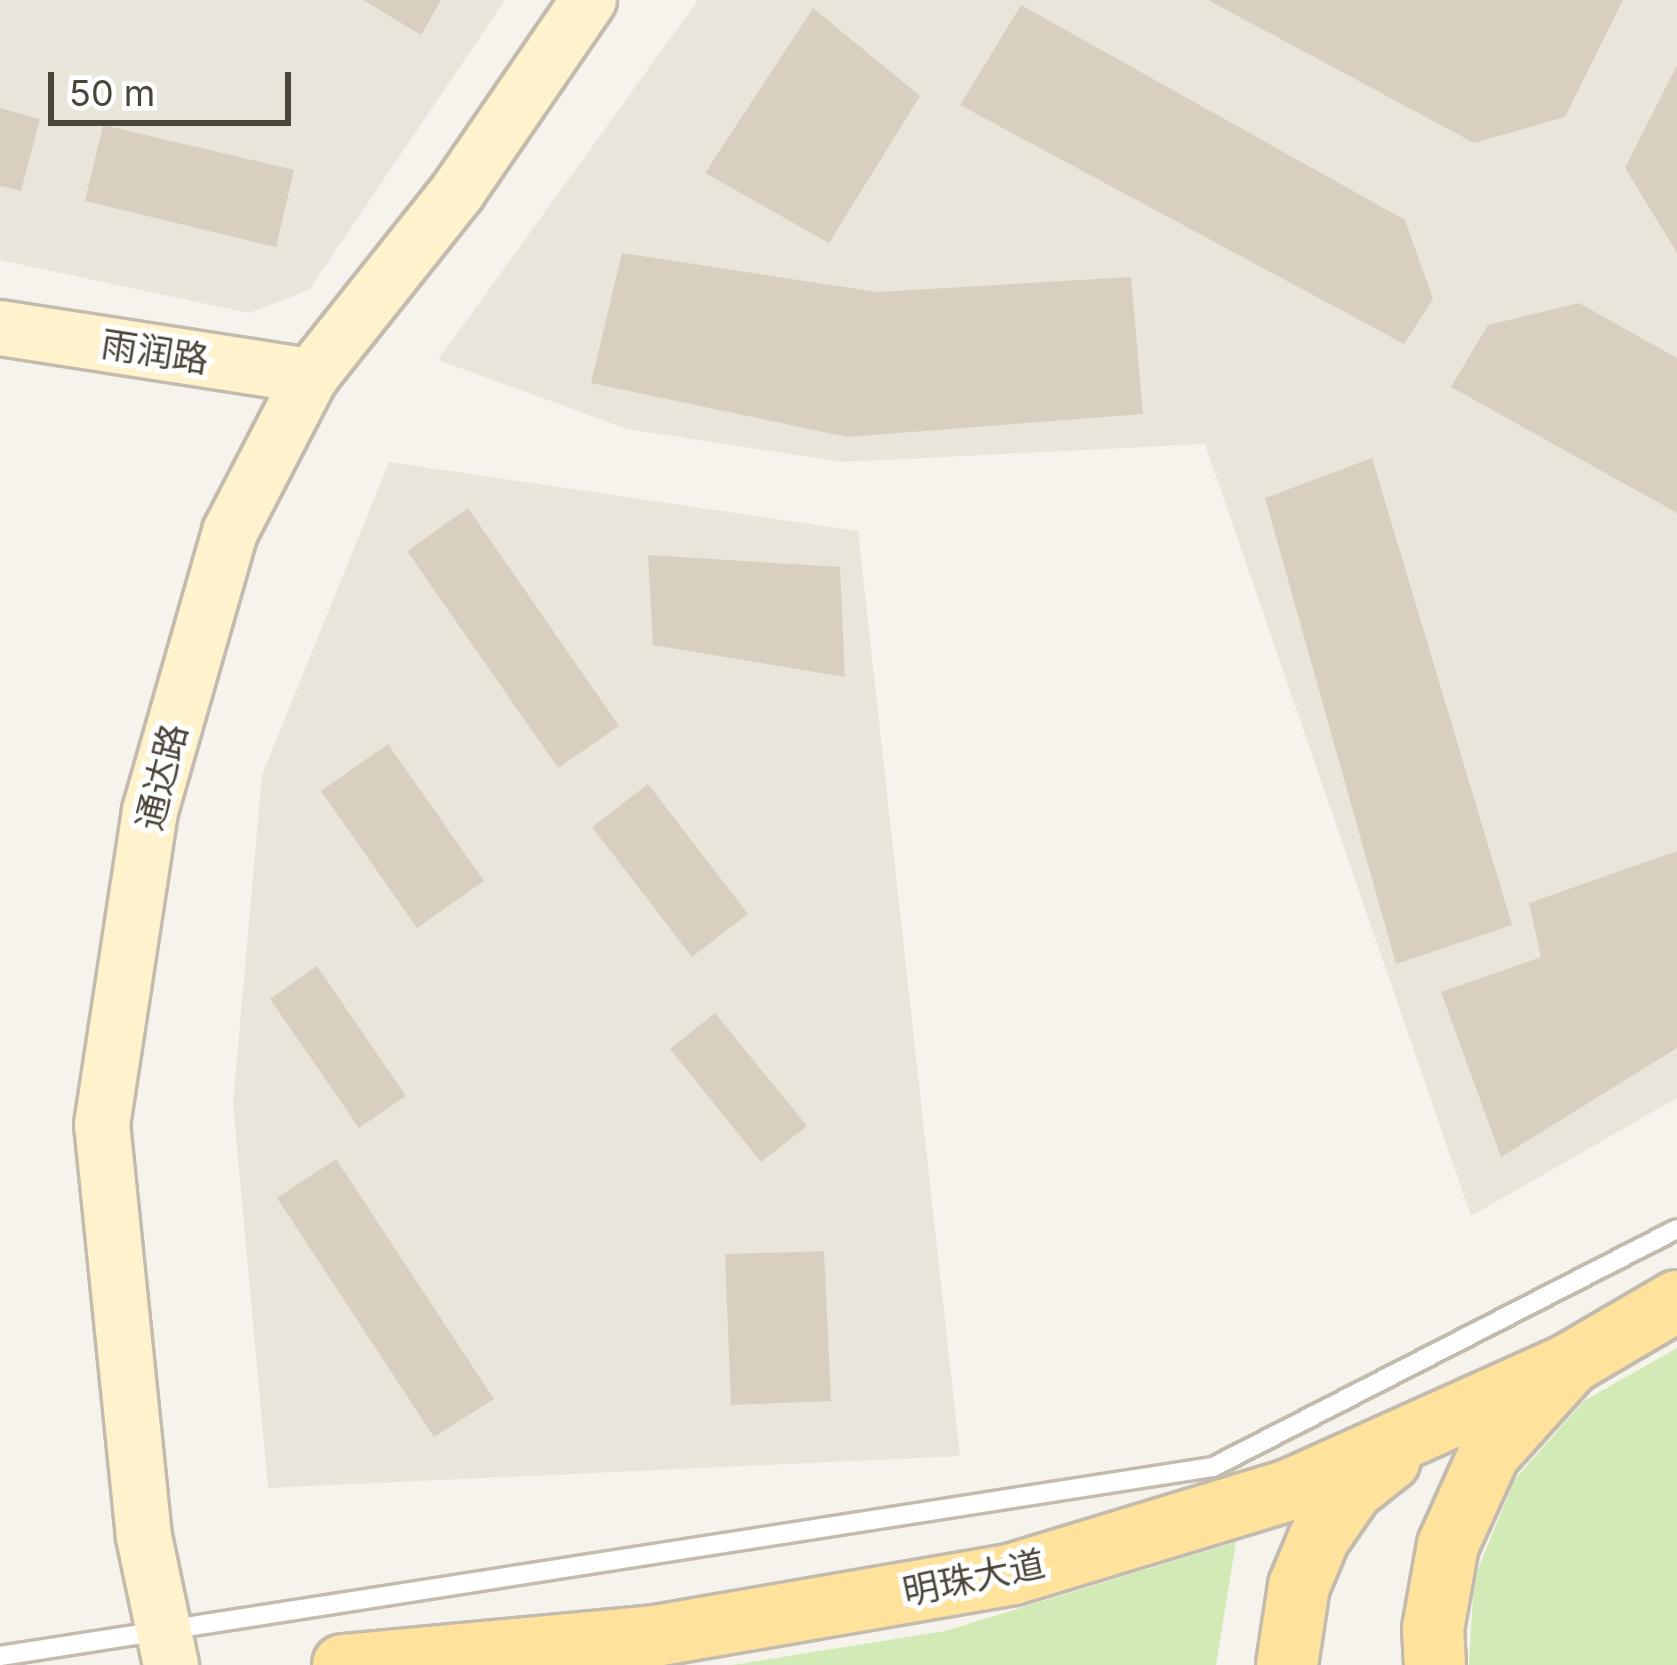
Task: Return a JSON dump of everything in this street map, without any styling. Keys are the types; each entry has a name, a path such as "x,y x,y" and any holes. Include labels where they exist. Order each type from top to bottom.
{"main road":[{"name":"通达路","path":"167,1648 145,1537 103,1126 150,811 230,532 310,376 458,191 589,0"},
{"name":"雨润路","path":"0,328 310,376"},
{"path":"1435,1665 1432,1629 1465,1496 1525,1407 1571,1363 1677,1301"},
{"name":"明珠大道","path":"343,1665 655,1636 1013,1574 1289,1490 1413,1441 1571,1363"},
{"path":"1287,1665 1299,1586 1319,1538 1352,1490 1413,1441"}],"lane":[{"path":"0,1656 167,1648 1213,1467 1677,1229"}],"shaded area":[{"path":"0,0 505,0 309,290 249,313 0,260"},
{"path":"698,0 1677,0 1677,1098 1471,1216 1205,444 843,462 627,429 438,360"},
{"path":"389,462 858,531 960,1456 268,1488 233,1103 262,775"}],"green space":[{"path":"1677,1348 1677,1665 1469,1665 1474,1579 1515,1479 1584,1401"},
{"path":"1236,1542 1216,1665 732,1665 945,1631"}],"building":[{"path":"363,0 441,0 421,35"},
{"path":"1208,0 1623,0 1565,117 1474,143"},
{"path":"1021,5 1405,220 1433,299 1404,344 960,105"},
{"path":"813,8 920,96 829,243 705,173"},
{"path":"1677,65 1677,253 1625,168"},
{"path":"0,108 40,119 21,191 0,186"},
{"path":"103,125 294,170 276,247 85,201"},
{"path":"622,253 877,292 1131,277 1143,414 847,437 591,383"},
{"path":"1579,303 1677,358 1677,513 1451,387 1488,325"},
{"path":"1372,458 1512,925 1396,964 1265,498"},
{"path":"468,508 619,726 558,768 407,551"},
{"path":"648,555 840,567 845,677 653,645"},
{"path":"388,744 484,881 417,928 321,791"},
{"path":"648,784 748,914 692,957 592,827"},
{"path":"1677,851 1677,1048 1501,1157 1441,992 1541,957 1529,903"},
{"path":"317,966 406,1096 359,1128 270,999"},
{"path":"715,1013 807,1126 761,1162 670,1049"},
{"path":"336,1159 494,1399 434,1437 277,1198"},
{"path":"824,1251 831,1401 731,1405 725,1254"}]}
